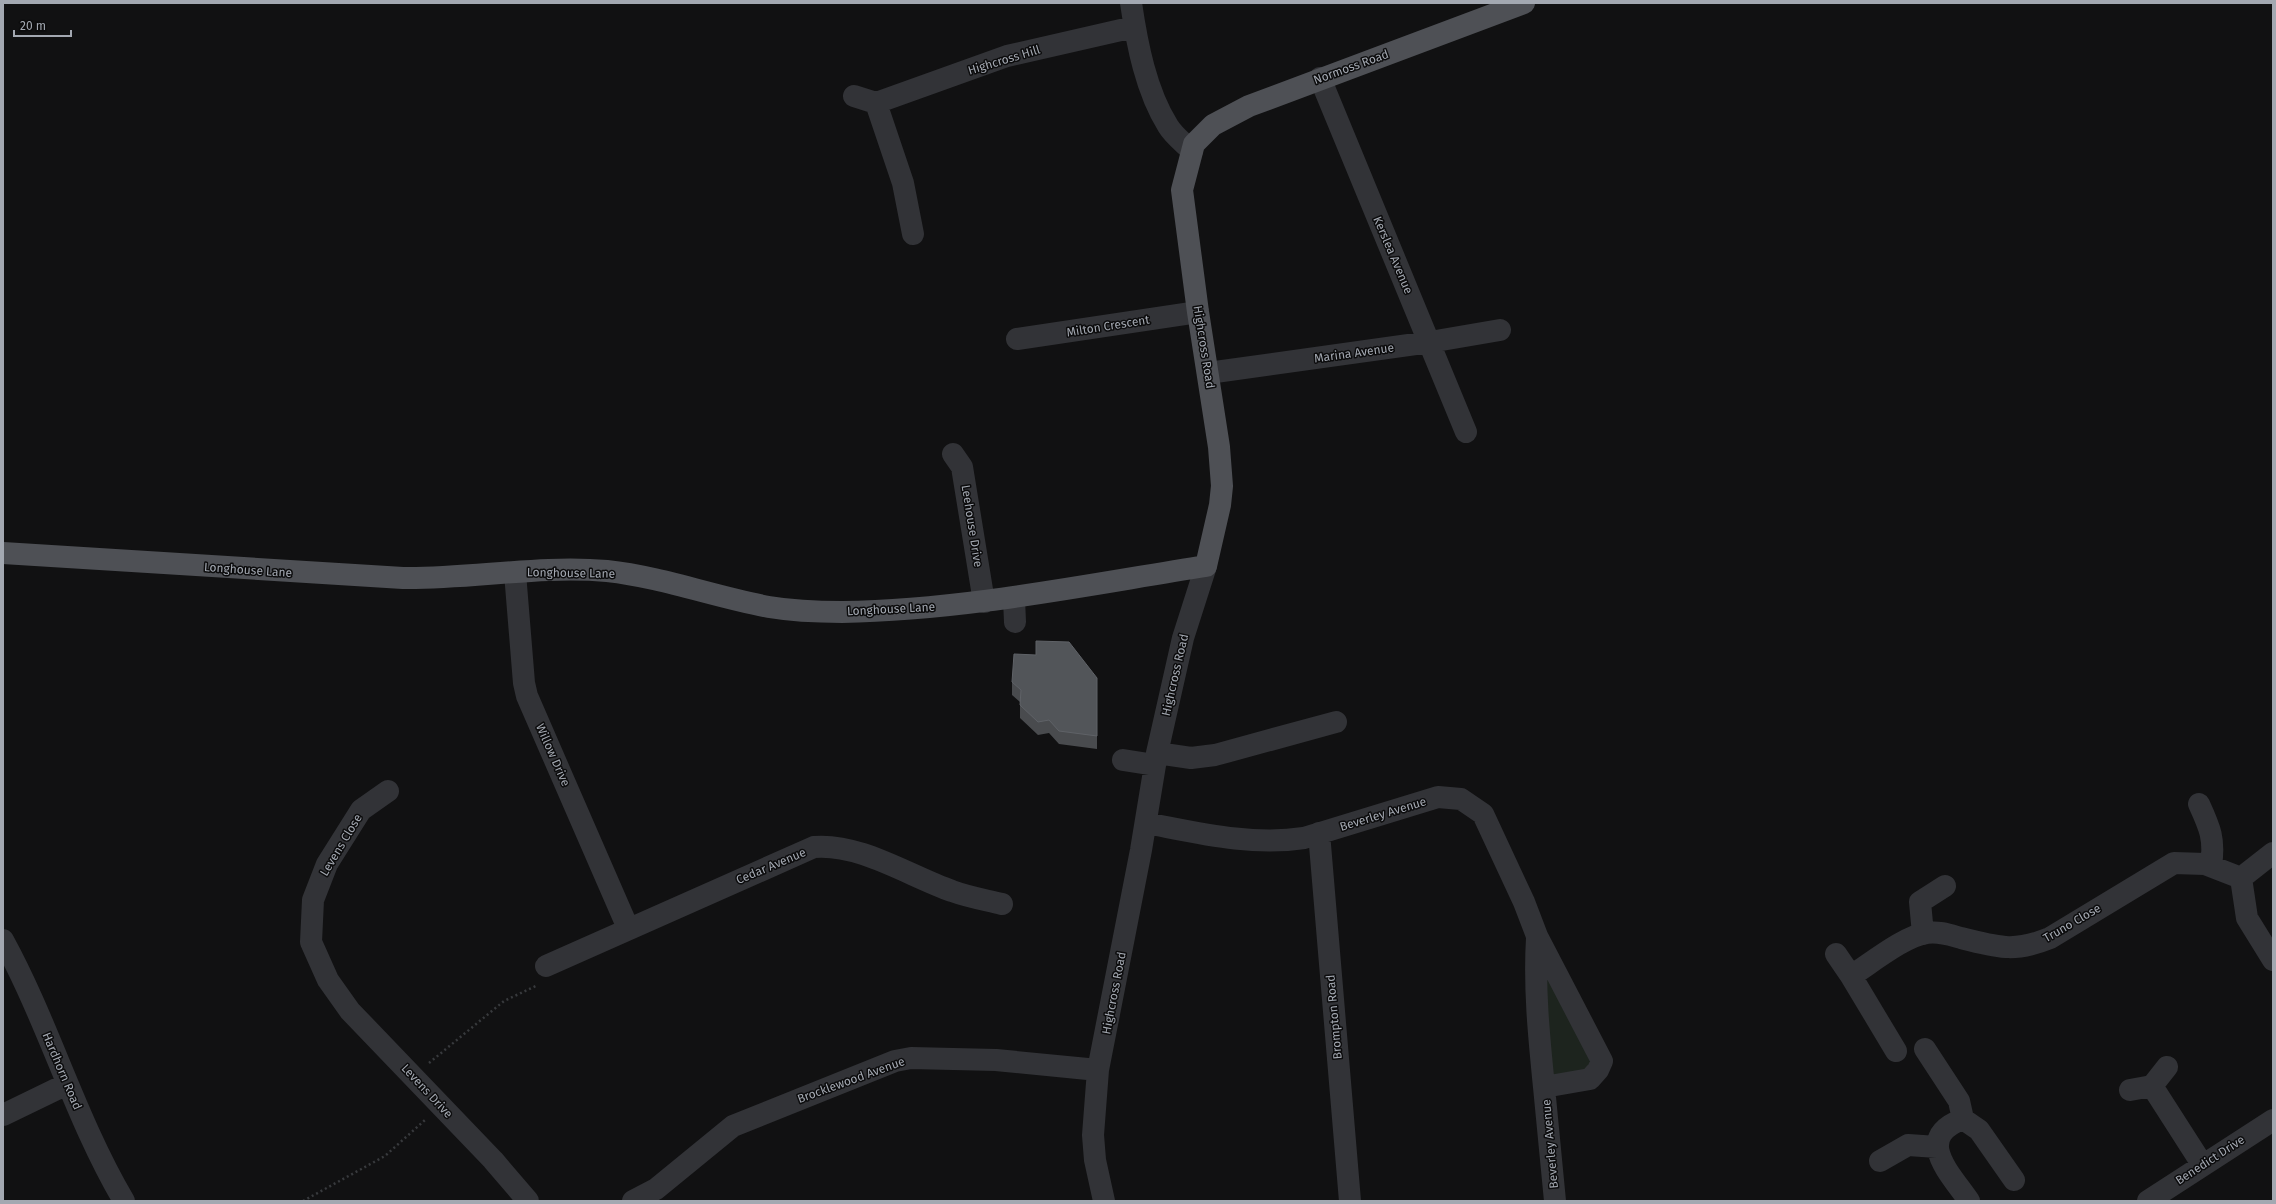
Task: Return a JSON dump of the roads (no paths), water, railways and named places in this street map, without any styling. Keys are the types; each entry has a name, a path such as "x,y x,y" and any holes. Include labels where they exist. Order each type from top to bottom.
{"main road":[{"name":"Normoss Road","path":"1192,151 1194,144 1213,125 1228,116 1320,78 1524,3"},
{"name":"Highcross Road","path":"1192,151 1182,190 1198,312 1220,447 1222,486 1220,505 1206,566"},
{"name":"Longhouse Lane","path":"3,553 358,577 443,579 515,572 606,571 680,584 770,607 809,611 884,610 984,602 1206,566"}],"street":[{"path":"1131,3 1134,27 1150,84 1159,109 1174,134 1192,151"},
{"name":"Highcross Hill","path":"876,103 1007,56 1134,27"},
{"name":"Kerslea Avenue","path":"1320,78 1466,432"},
{"path":"854,96 876,103 903,183 913,234"},
{"name":"Milton Crescent","path":"1017,340 1198,312"},
{"name":"Marina Avenue","path":"1208,373 1430,342 1500,330"},
{"name":"Leehouse Drive","path":"953,454 962,467 984,602"},
{"name":"Highcross Road","path":"1103,1201 1095,1160 1093,1135 1098,1070 1146,823 1156,759 1183,638 1206,566"},
{"name":"Willow Drive","path":"515,572 524,683 527,696 628,928"},
{"path":"1014,598 1015,622"},
{"path":"1123,760 1191,758 1215,755 1336,722"},
{"name":"Levens Close","path":"328,980 311,942 313,900 318,884 327,864 361,810 388,791"},
{"name":"Beverley Avenue","path":"1146,823 1250,841 1282,841 1319,833 1438,797 1461,799 1483,814 1524,902 1537,936 1602,1061 1598,1070 1590,1080 1544,1087"},
{"path":"2198,804 2212,832 2214,848 2211,866"},
{"name":"Brompton Road","path":"1319,833 1350,1201"},
{"name":"Cedar Avenue","path":"546,966 628,928 814,847 824,846 852,850 953,892 1002,904"},
{"path":"2273,853 2241,878 2247,918 2273,960"},
{"name":"Truno Close","path":"1851,976 1914,936 1923,934 1941,933 1997,947 2016,948 2030,946 2050,938 2174,862 2190,862 2211,866 2241,878"},
{"path":"1923,934 1920,902 1945,886"},
{"name":"Beverley Avenue","path":"1537,936 1536,985 1555,1201"},
{"name":"Hardhorn Road","path":"3,940 28,989 67,1084 106,1168 124,1201"},
{"path":"1836,954 1896,1051"},
{"name":"Levens Drive","path":"328,980 350,1012 493,1160 528,1201"},
{"path":"1925,1049 1959,1101 1963,1119 1979,1130 2014,1180"},
{"name":"Brocklewood Avenue","path":"633,1201 656,1189 733,1126 895,1061 911,1058 996,1060 1098,1070"},
{"path":"2130,1090 2152,1086 2167,1067"},
{"path":"3,1115 67,1084"},
{"path":"2152,1086 2202,1164"},
{"path":"1963,1119 1953,1123 1943,1131 1938,1138 1937,1147 1939,1157 1969,1201"},
{"name":"Benedict Drive","path":"2148,1201 2202,1164 2273,1120"},
{"path":"1880,1161 1908,1145 1937,1147"}]}
